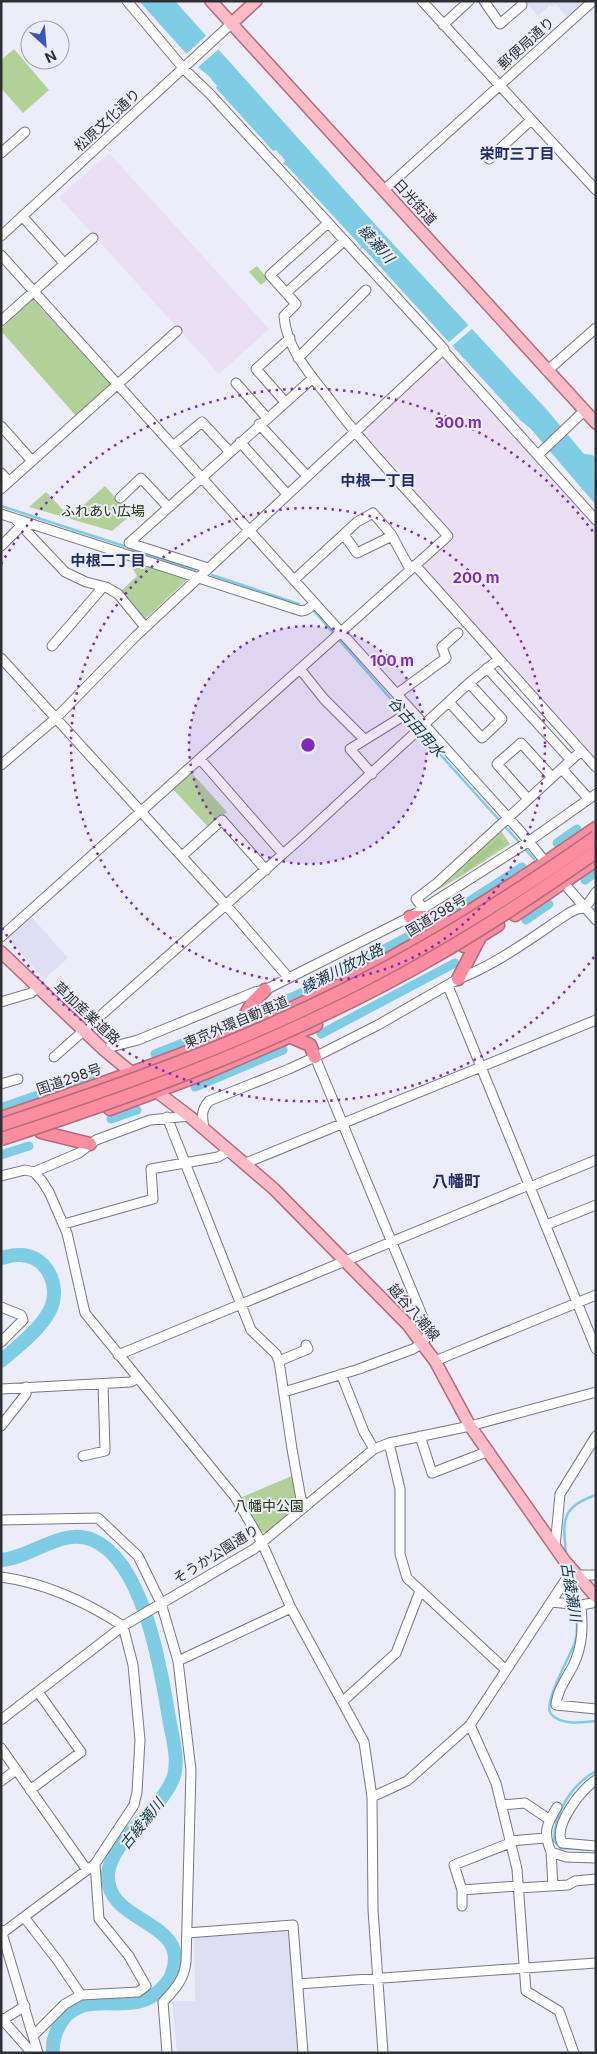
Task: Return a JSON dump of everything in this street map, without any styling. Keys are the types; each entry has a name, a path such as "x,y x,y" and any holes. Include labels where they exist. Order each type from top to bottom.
{"highway":[{"name":"国道298号","path":"1,1118 132,1073 232,1034 319,995 452,924 596,828"},
{"name":"東京外環自動車道","path":"1,1125 89,1096 206,1052 342,991 472,919 596,836"},
{"name":"東京外環自動車道","path":"1,1139 106,1104 177,1077 334,1009 384,984 480,930 596,852"},
{"path":"1,1145 157,1092 291,1037 372,997 480,937 596,860"},
{"path":"410,918 426,916 452,924"},
{"path":"453,983 480,937"},
{"path":"232,1034 252,1003 265,990"},
{"path":"291,1037 310,1045 316,1057"},
{"path":"42,1132 90,1144"}],"main road":[{"name":"日光街道","path":"210,1 596,423"},
{"path":"231,24 256,1"},
{"name":"草加産業道路","path":"1,952 83,1031 157,1092"},
{"name":"越谷八潮線","path":"157,1092 246,1163 408,1324 435,1361 470,1426 575,1573 596,1598"}],"street":[{"path":"127,1 344,241 414,315 443,350 596,520"},
{"path":"422,1 596,190"},
{"path":"443,25 469,1"},
{"path":"484,1 500,24 522,4"},
{"name":"郵便局通り","path":"384,190 593,1"},
{"name":"松原文化通り","path":"1,236 231,24"},
{"path":"489,159 531,120"},
{"path":"1,153 25,132"},
{"path":"22,216 64,263"},
{"path":"1,937 448,536 354,432 298,358 290,338 284,316 296,304 270,275 328,223"},
{"path":"1,321 93,238"},
{"path":"286,293 344,241"},
{"path":"1,255 508,818 596,920"},
{"path":"298,358 366,290"},
{"path":"547,371 596,328"},
{"path":"1,489 177,331"},
{"path":"285,402 256,369 290,338"},
{"path":"1,765 55,718 145,627 443,350"},
{"path":"208,568 129,543 229,451 313,378"},
{"path":"236,383 267,418"},
{"path":"538,455 584,411"},
{"path":"173,446 202,422 229,451"},
{"path":"260,424 307,476"},
{"path":"2,428 32,461"},
{"path":"240,442 287,494"},
{"path":"1,473 9,482"},
{"path":"120,498 141,478 168,507"},
{"path":"294,580 357,522 373,513 392,536 412,567 596,767"},
{"path":"1,514 301,611 315,604"},
{"path":"14,518 65,572 118,594 145,627"},
{"path":"1,546 21,526"},
{"path":"344,535 357,553 392,536"},
{"path":"52,646 103,587"},
{"path":"397,694 446,658 442,647 458,633"},
{"path":"1,658 182,856 288,977"},
{"path":"54,1057 266,870 498,659"},
{"path":"487,668 571,760"},
{"path":"300,669 324,699 364,739"},
{"path":"449,702 482,738 502,719 470,683"},
{"path":"372,774 350,749 400,718"},
{"path":"528,799 497,764 521,743 552,777"},
{"path":"424,909 416,898 437,883 582,751"},
{"path":"200,759 283,854"},
{"path":"104,1049 138,1040 255,992 265,990 410,918 528,842 592,797 562,769"},
{"path":"182,856 222,820 266,870"},
{"path":"204,1128 201,1115 203,1108 209,1101 316,1057 378,1025 470,975 569,913 585,908 596,892"},
{"path":"453,983 480,1067 596,1349"},
{"path":"1,1002 31,993 38,988"},
{"path":"246,1163 596,1020"},
{"path":"284,1392 413,1349 423,1344 429,1332 316,1057"},
{"path":"1,1084 18,1079"},
{"path":"1,1176 25,1170 34,1172 74,1156 90,1144 150,1120 189,1116"},
{"path":"167,1117 239,1304 251,1330 276,1354 279,1360 292,1449 302,1500 306,1506"},
{"path":"64,1224 153,1199 151,1169 218,1157 230,1150"},
{"path":"118,1355 344,1260 596,1160"},
{"path":"34,1172 49,1192 64,1224 77,1271 85,1314 235,1497 262,1543 291,1608 364,1742 372,1797 373,1910 383,2053"},
{"path":"546,1225 596,1205"},
{"path":"435,1361 596,1295"},
{"path":"1,1307 21,1316 23,1320 1,1342"},
{"path":"279,1360 308,1349 306,1345"},
{"path":"341,1374 364,1432 374,1449"},
{"path":"1,1389 131,1382 137,1378"},
{"path":"83,1456 105,1450 103,1384"},
{"path":"1,1426 26,1394 26,1387"},
{"name":"そうか公園通り","path":"1,1720 127,1624 240,1559 262,1543 374,1449 389,1443 470,1426 596,1392"},
{"path":"420,1436 432,1473 488,1451"},
{"path":"556,1547 560,1494 596,1436"},
{"path":"389,1443 400,1489 400,1554 407,1578 506,1670"},
{"path":"1,1520 98,1518 138,1556 159,1605 178,1660 191,1770 186,1962 183,1977 163,2002 167,2053"},
{"path":"372,1797 407,1780 470,1725 551,1602 575,1573 596,1575"},
{"path":"1,1577 38,1584 57,1591 127,1624 140,1740 137,1792 134,1805 95,1864 2,1932 38,2053"},
{"path":"342,1702 396,1653 420,1591"},
{"path":"551,1602 592,1603 596,1598"},
{"path":"576,1604 583,1627 582,1639 572,1666 559,1692 556,1705 596,1708"},
{"path":"178,1660 291,1608"},
{"path":"30,1790 81,1752 38,1692"},
{"path":"470,1725 496,1783 516,1869 526,1991 559,2011 574,2053"},
{"path":"1,1748 87,1870"},
{"path":"1,1781 16,1770"},
{"path":"596,1780 578,1795 561,1829 559,1838 562,1843 570,1845 596,1846"},
{"path":"501,1805 525,1803 550,1820"},
{"path":"553,1886 551,1852 545,1838 550,1820 557,1807"},
{"path":"462,1906 462,1890 454,1865 510,1842 545,1838"},
{"path":"551,1852 566,1857 596,1858"},
{"path":"34,2035 64,2004 81,1995 138,1992 146,1986 129,1956 99,1919 95,1864"},
{"path":"462,1890 568,1885 575,1880 596,1879"},
{"path":"24,1917 81,1995"},
{"path":"186,1933 293,1925 303,2053"},
{"path":"298,1984 596,1963"},
{"path":"25,2006 2,2020 32,2053"}],"shaded area":[{"path":"525,1 586,1 568,18 556,4 552,7 550,5 538,16"},
{"path":"109,153 269,329 219,374 59,197"},
{"path":"438,362 448,362 596,527 596,759 423,566 454,534 363,432"},
{"path":"29,914 68,958 44,979 5,936"},
{"path":"285,1930 290,1934 299,2053 177,2053 172,2001 195,2001 194,1937"}],"green space":[{"path":"14,49 20,56 20,70 32,70 49,90 23,113 1,88 1,60"},
{"path":"257,266 268,279 261,285 249,272"},
{"path":"33,299 111,385 77,417 1,331"},
{"name":"ふれあい広場","path":"105,486 131,515 112,531 29,507 46,492 70,517"},
{"path":"133,560 189,578 145,619 121,591 137,576 130,564"},
{"path":"190,771 227,812 209,828 172,788"},
{"path":"501,831 510,844 424,898"},
{"path":"499,837 504,844 464,873 463,869"},
{"name":"八幡中公園","path":"294,1475 300,1505 267,1532 261,1532 240,1498"}],"water":[{"name":"綾瀬川","path":"139,1 175,1 383,233 547,410 584,454 593,455 596,459 594,463 596,505 530,428 521,421 363,248 360,249 361,246 286,165 283,165 285,160 276,150 273,151 216,88 217,86 209,76 200,69"}],"pier":[{"path":"208,34 220,48 196,69 185,55"},
{"path":"471,323 474,327 451,347 448,343"}],"waterway":[{"name":"谷古田用水","path":"1,506 124,546"},
{"name":"谷古田用水","path":"132,549 195,570"},
{"name":"谷古田用水","path":"212,575 299,604"},
{"name":"谷古田用水","path":"314,611 416,728"},
{"name":"谷古田用水","path":"420,732 519,842"},
{"name":"綾瀬川放水路","path":"557,843 577,829"},
{"name":"谷古田用水","path":"525,849 534,859"},
{"name":"綾瀬川放水路","path":"454,911 522,867"},
{"name":"綾瀬川放水路","path":"585,880 596,872"},
{"name":"綾瀬川放水路","path":"526,920 549,904"},
{"name":"綾瀬川放水路","path":"260,1011 299,994 424,928"},
{"name":"綾瀬川放水路","path":"321,1034 455,963"},
{"name":"綾瀬川放水路","path":"155,1054 198,1037"},
{"name":"綾瀬川放水路","path":"195,1087 283,1050"},
{"name":"綾瀬川放水路","path":"3,1107 96,1075"},
{"name":"綾瀬川放水路","path":"111,1119 137,1110"},
{"name":"綾瀬川放水路","path":"1,1155 29,1146"},
{"name":"古綾瀬川","path":"1,1258 17,1255 36,1259 49,1273 54,1291 53,1301 46,1317 28,1338 1,1361"},
{"name":"古綾瀬川","path":"566,1554 564,1533 566,1517 576,1505 596,1495"},
{"name":"古綾瀬川","path":"1,1560 13,1558 69,1537 93,1540 111,1552 125,1570 137,1593 147,1619 161,1673 176,1762 174,1776 168,1789 118,1849 111,1861 108,1874 111,1891 120,1903 132,1914 160,1932 170,1942 175,1956 172,1974 164,1987 141,2001 87,2005 77,2008 68,2014 60,2024 54,2038 53,2053"},
{"name":"古綾瀬川","path":"567,1584 574,1602"},
{"name":"古綾瀬川","path":"575,1608 577,1625 575,1642 550,1700 549,1709 555,1718 566,1722 596,1721"},
{"name":"古綾瀬川","path":"589,1850 561,1848 554,1841 557,1820 566,1801 579,1784 596,1771"}],"district":[{"name":"栄町三丁目","path":"517,154"},
{"name":"中根一丁目","path":"378,481"},
{"name":"中根二丁目","path":"108,561"},
{"name":"八幡町","path":"456,1181"}]}
